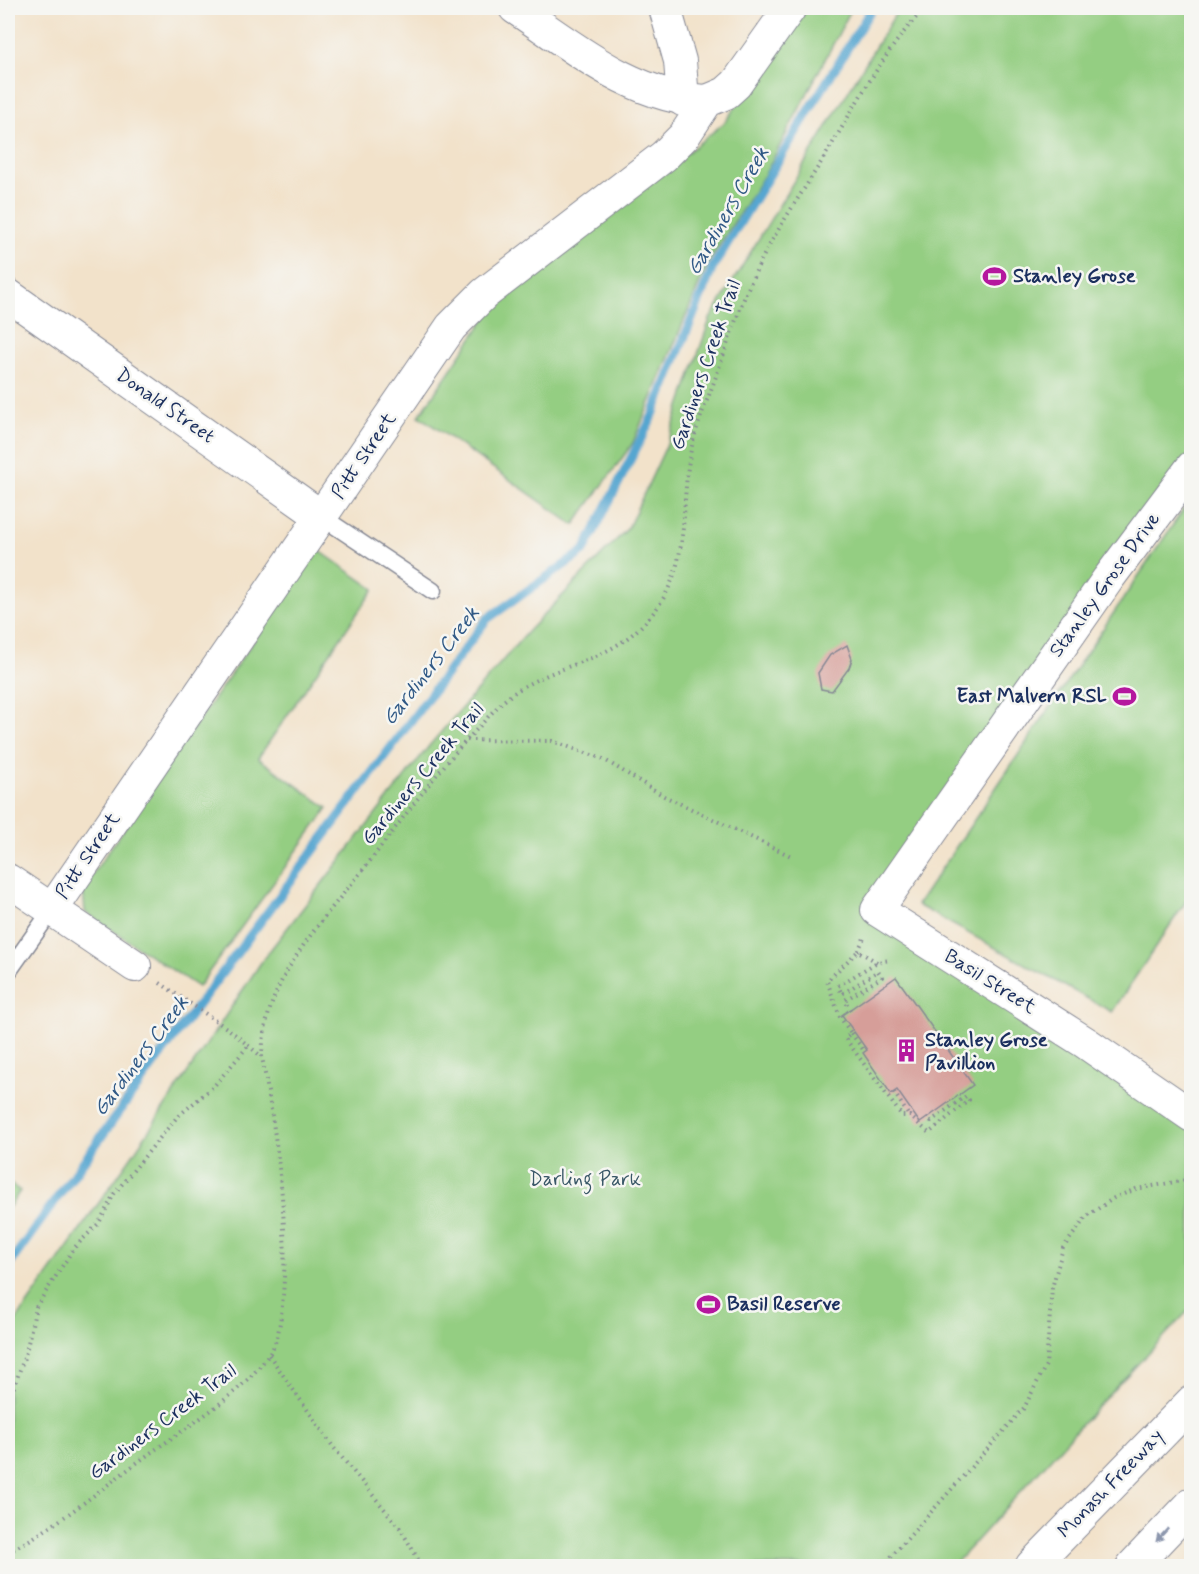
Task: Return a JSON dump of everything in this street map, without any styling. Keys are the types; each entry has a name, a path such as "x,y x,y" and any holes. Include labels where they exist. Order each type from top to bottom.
{"highway":[{"name":"Monash Freeway","path":"1032,1566 1191,1402"},
{"path":"1133,1566 1191,1504"}],"street":[{"path":"515,8 617,75 664,95 695,100"},
{"path":"665,8 680,61 695,100"},
{"name":"Pitt Street","path":"51,911 435,350 465,312 527,260 664,156 684,136 695,100 716,98 736,84 790,8"},
{"name":"Donald Street","path":"8,295 322,517"},
{"name":"Stanley Grose Drive","path":"877,910 1108,579 1191,468"},
{"path":"8,880 146,974"},
{"name":"Basil Street","path":"877,910 1086,1043 1191,1116"}],"lane":[{"path":"322,517 433,591"},
{"name":"Pitt Street","path":"8,972 51,911"}],"path":[{"name":"Gardiners Creek Trail","path":"8,1552 40,1533 240,1386 269,1355 280,1323 286,1256 282,1189 262,1057 266,1018 281,981 301,950 467,740 508,697 528,684 614,649 639,628 657,608 676,570 682,548 686,518 687,465 695,435 753,277 900,35 925,8"},
{"path":"467,740 552,741 603,759 664,796 791,856"},
{"path":"865,1052 840,1017 827,981 858,951 877,962"},
{"path":"850,1010 845,1000 882,977 878,971 842,994 838,986 877,962 891,960"},
{"path":"146,974 231,1031 262,1057"},
{"path":"851,1033 845,1038 902,1116 910,1116"},
{"path":"8,1405 26,1352 36,1307 74,1248 99,1223 114,1194 177,1117 213,1087 249,1045"},
{"path":"894,1092 910,1116 929,1133 969,1100 966,1096 931,1121 927,1118"},
{"path":"883,1566 1024,1408 1046,1365 1051,1299 1064,1248 1086,1216 1114,1198 1136,1189 1191,1179"},
{"path":"269,1355 334,1448 400,1528 423,1566"}],"green space":[{"path":"808,8 852,8 765,174 708,263 633,443 574,525 419,416 491,310 724,123"},
{"name":"Darling Park","path":"899,8 1191,8 1191,466 874,920 1191,1130 1191,1308 1099,1405 953,1566 8,1566 8,1332 134,1153 264,958 429,746 528,631 628,528 667,444 710,319"},
{"name":"East Malvern RSL","path":"1191,498 1191,894 1112,1012 917,905"},
{"path":"317,549 374,589 258,758 328,808 198,987 85,912 83,888"},
{"path":"8,1182 20,1191 8,1209"}],"building":[{"path":"847,645 852,659 849,668 832,691 821,689 818,673 830,655"},
{"name":"Stanley Grose Pavillion","path":"896,977 973,1085 920,1123 897,1090 891,1094 863,1053 867,1050 842,1015"}],"waterway":[{"name":"Gardiners Creek","path":"8,1266 148,1072 487,619 584,551 652,417 713,267 872,8"}],"place":[{"name":"Stanley Grose","path":"995,276"},
{"name":"East Malvern RSL","path":"1125,696"},
{"name":"Stanley Grose Pavillion","path":"907,1051"},
{"name":"Basil Reserve","path":"709,1304"}]}
